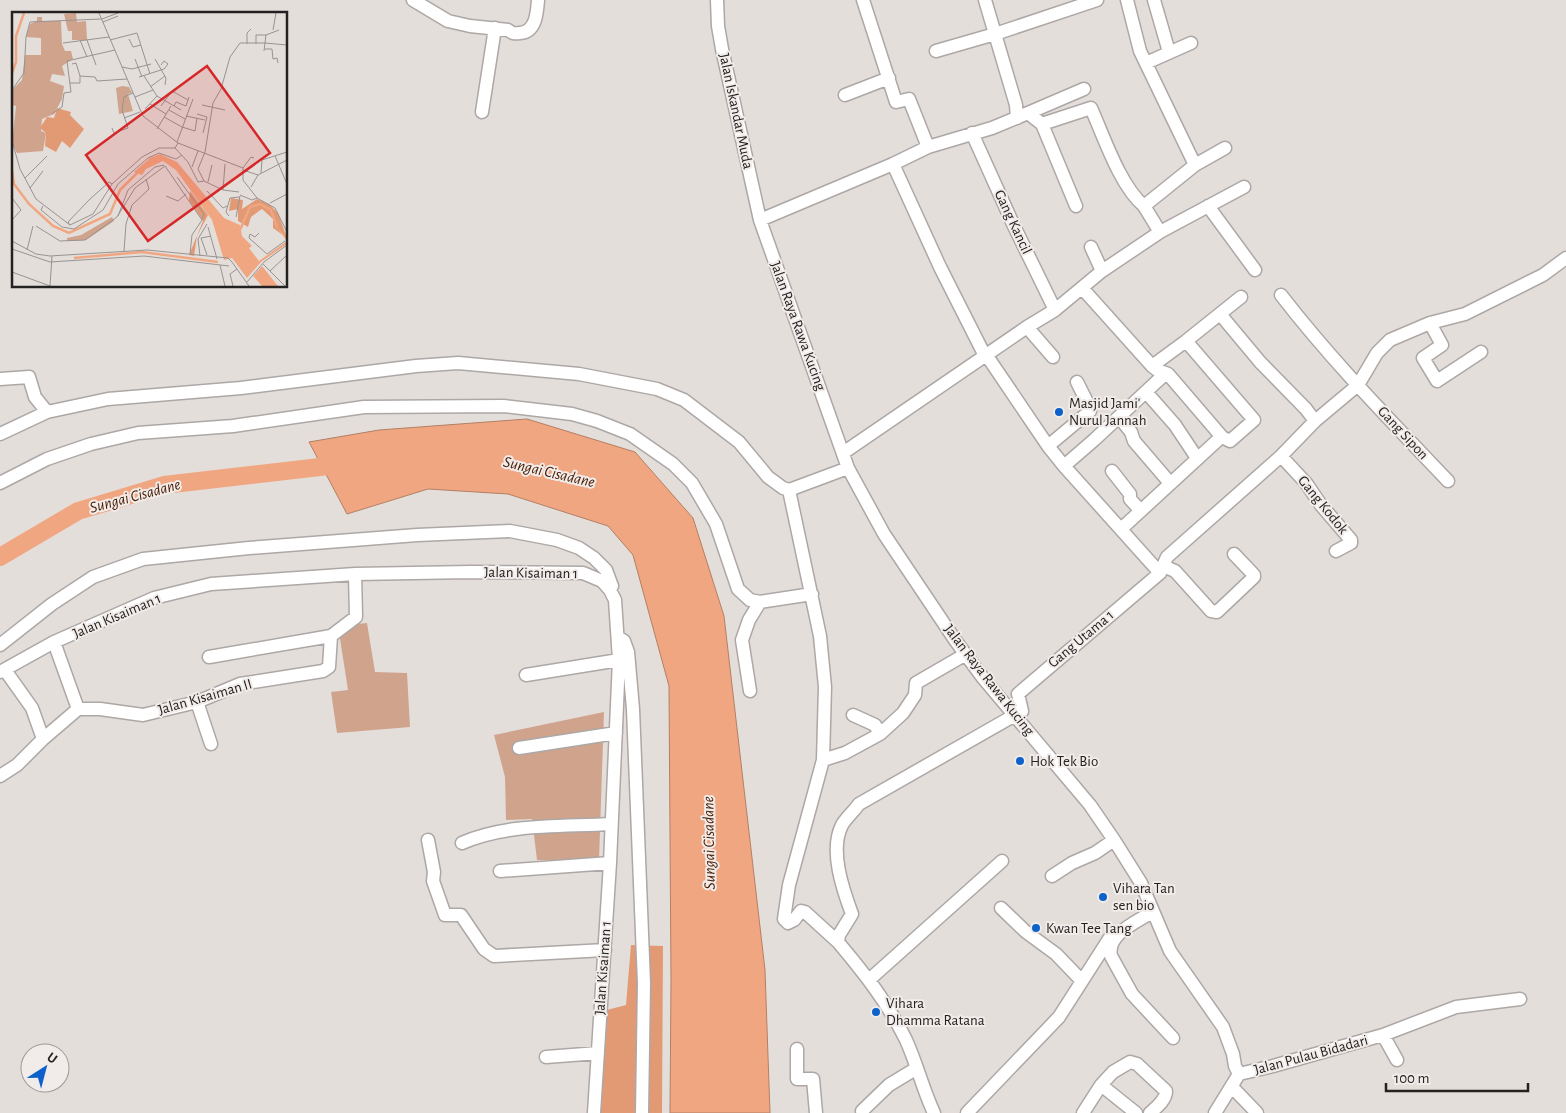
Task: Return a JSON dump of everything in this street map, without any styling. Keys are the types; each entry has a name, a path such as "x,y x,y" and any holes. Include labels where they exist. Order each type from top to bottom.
{"street":[{"path":"413,0 448,21 470,26 508,30 512,34 523,33 529,30 537,12 538,0"},
{"name":"Jalan Iskandar Muda","path":"717,0 718,26 722,49 760,220"},
{"path":"863,0 896,102 908,99 928,147"},
{"path":"985,0 1016,105 1023,115 1042,124 1076,206"},
{"path":"936,51 995,34 1097,0"},
{"path":"1127,0 1140,51 1195,165"},
{"path":"1154,0 1169,52"},
{"path":"482,112 494,28"},
{"path":"1146,62 1191,43"},
{"path":"845,95 889,78"},
{"path":"760,220 893,164 928,147 992,128 1084,88"},
{"path":"1042,124 1091,108 1122,176 1136,200 1144,206 1160,232"},
{"name":"Gang Kancil","path":"972,133 1012,224 1055,310"},
{"path":"1144,206 1195,165 1225,148"},
{"path":"893,164 940,267 986,356 1064,466 1121,529 1161,569 1175,571 1211,611 1217,612 1254,577 1234,554"},
{"path":"843,453 1027,327 1055,310 1102,271 1160,232 1244,186"},
{"path":"1208,206 1256,270"},
{"name":"Jalan Raya Rawa Kucing","path":"760,220 848,468 884,534 966,654 1013,714 1090,805 1114,840 1141,883 1170,951 1223,1027 1239,1074"},
{"path":"1090,247 1102,271"},
{"path":"1161,569 1167,557 1281,456 1315,421 1358,385 1377,353 1390,340 1430,323 1465,314 1543,275 1566,258"},
{"path":"1082,288 1152,366 1166,373 1222,437 1230,441 1252,422 1253,418 1186,341"},
{"name":"Gang Sipon","path":"1281,295 1300,320 1358,385 1448,481"},
{"path":"1152,366 1241,297"},
{"path":"1220,314 1260,362 1306,409 1315,421"},
{"path":"1430,323 1442,345 1423,358 1437,381 1481,352"},
{"path":"1027,327 1053,358"},
{"path":"0,434 47,412 108,399 241,388 416,366 449,364 579,374 657,389 684,400 739,442 768,477 789,490 848,468"},
{"path":"1064,466 1166,373"},
{"path":"0,379 29,377 35,397 47,412"},
{"path":"1048,446 1090,411 1077,382"},
{"path":"1146,392 1175,425 1197,458"},
{"path":"0,483 46,459 91,444 138,433 233,426 364,407 504,406 572,414 597,421 630,434 673,464 692,483 716,524 738,589 750,600 760,602 812,594"},
{"path":"1119,417 1131,432 1134,441 1170,483"},
{"path":"1121,529 1222,437"},
{"name":"Gang Kodok","path":"1281,456 1306,483 1321,505 1352,540 1351,543 1336,551"},
{"path":"1112,471 1130,494 1130,499 1140,510"},
{"path":"789,490 820,636 825,687 823,760 788,885 784,919 788,922 794,920 801,911 805,912 838,942 870,979 887,1004 907,1042 934,1113"},
{"path":"0,645 52,604 93,577 143,559 249,548 417,535 510,531 558,540 579,548 594,558 606,570 611,580 612,586 610,590"},
{"name":"Gang Utama 1","path":"1013,714 1022,711 1018,694 1161,569"},
{"name":"Jalan Kisaiman 1","path":"2,671 54,642 154,598 211,584 354,574 472,572 583,573 602,581 610,590 615,600 619,660 610,862 594,1113"},
{"path":"209,657 331,636 356,617 354,574"},
{"path":"750,691 742,640 749,620 760,602"},
{"name":"Jalan Kisaiman II","path":"78,709 100,709 143,715 197,702 240,684 323,671 329,667 331,636"},
{"path":"618,637 624,641 628,652 633,709 644,983 642,1113"},
{"path":"0,776 17,765 43,739 78,709 54,642"},
{"path":"823,760 845,753 880,734 903,713 915,695 916,683 966,654"},
{"path":"526,675 619,660"},
{"path":"2,671 32,708 43,739"},
{"path":"197,702 211,744"},
{"path":"838,942 839,935 852,914 842,887 837,848 842,824 859,804 1013,714"},
{"path":"853,715 875,725 880,734"},
{"path":"519,748 616,733"},
{"path":"462,843 494,832 515,829 611,824"},
{"path":"428,840 434,872 433,881 445,915 461,915 484,948 494,956 604,950"},
{"path":"1052,876 1072,863 1095,854 1114,840"},
{"path":"870,979 1002,861"},
{"path":"500,871 610,862"},
{"path":"1001,908 1026,932 1056,954 1082,980"},
{"path":"967,1113 1059,1017 1108,939 1152,912"},
{"path":"1118,934 1109,949 1111,956 1132,994 1173,1038"},
{"path":"1383,1035 1456,1007 1520,999"},
{"name":"Jalan Pulau Bidadari","path":"1239,1074 1383,1035 1397,1060"},
{"path":"797,1049 796,1079 813,1079 816,1113"},
{"path":"546,1058 598,1053"},
{"path":"1082,1113 1112,1072 1130,1062 1137,1064 1166,1091 1166,1096 1150,1113"},
{"path":"862,1111 889,1085 917,1068"},
{"path":"1215,1113 1239,1074"},
{"path":"1101,1085 1136,1113"},
{"path":"1232,1087 1257,1113"}],"shaded area":[{"path":"367,623 375,672 407,673 410,727 337,733 331,692 348,690 338,626"},
{"path":"604,712 599,861 537,860 532,819 506,820 505,777 494,735"},
{"path":"631,945 663,946 662,1113 594,1113 599,1012 626,1005"}],"water":[{"path":"527,419 635,452 693,518 724,616 765,970 770,1113 670,1113 669,686 633,555 608,526 508,494 428,489 347,514 309,442 379,430"}],"waterway":[{"name":"Sungai Cisadane","path":"0,557 78,511 164,485 346,464"}],"place":[{"name":"Masjid Jami' Nurul Jannah","path":"1059,412"},
{"name":"Hok Tek Bio","path":"1020,761"},
{"name":"Vihara Tan sen bio","path":"1103,897"},
{"name":"Kwan Tee Tang","path":"1036,928"},
{"name":"Vihara Dhamma Ratana","path":"876,1012"}]}
